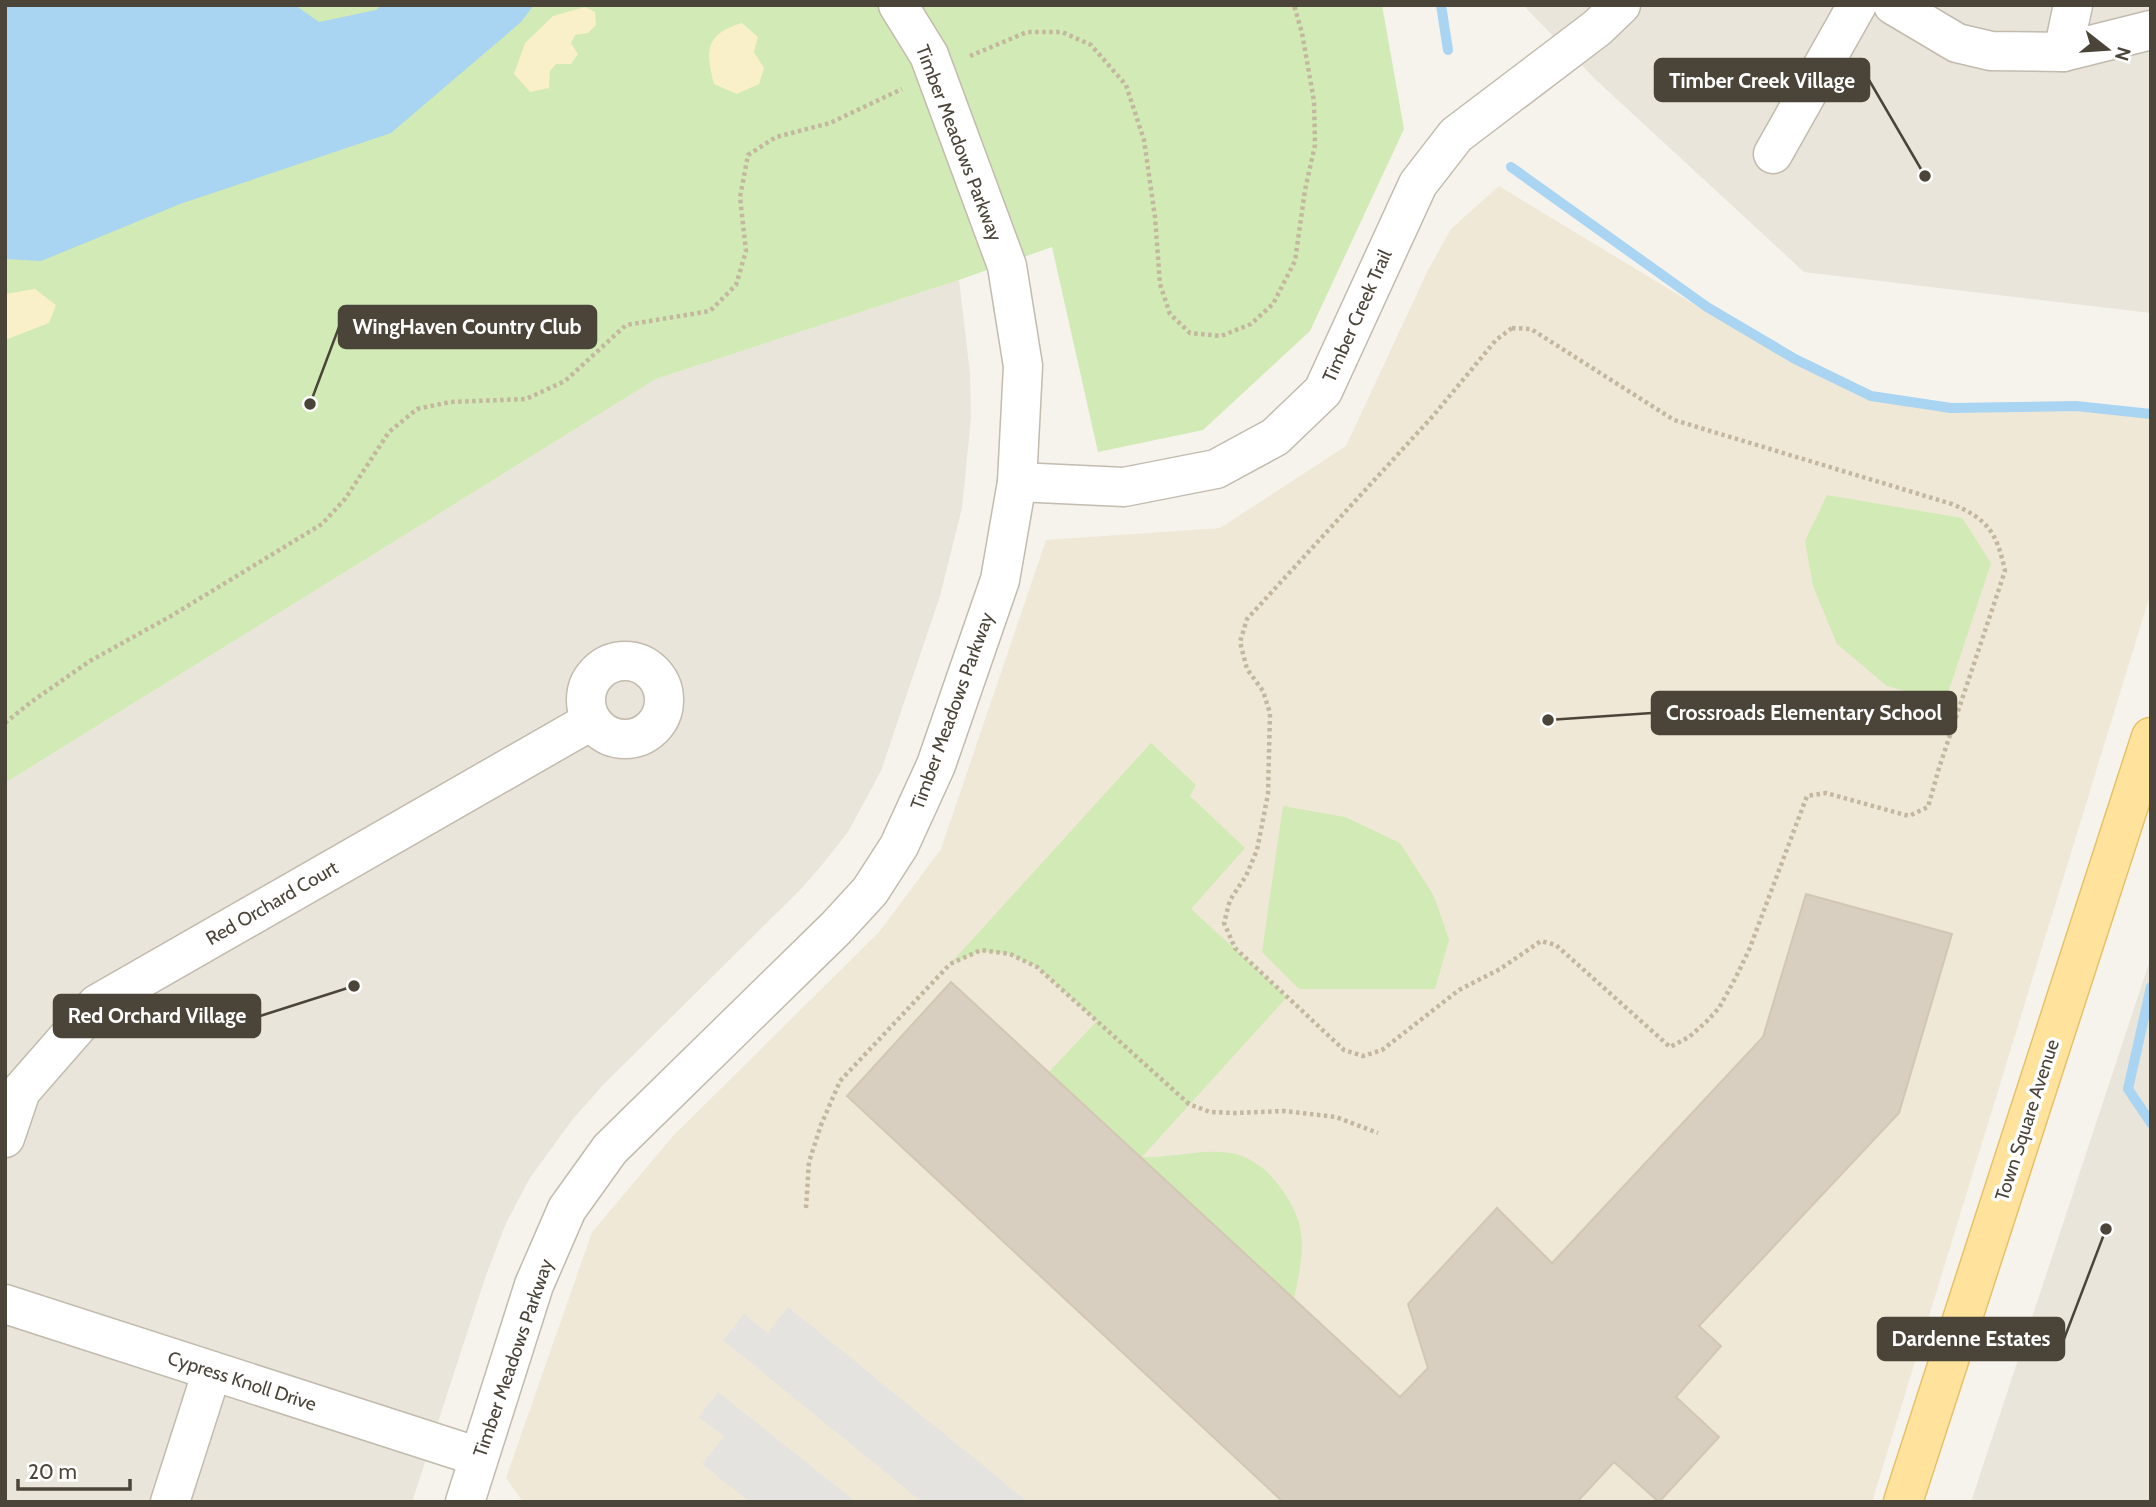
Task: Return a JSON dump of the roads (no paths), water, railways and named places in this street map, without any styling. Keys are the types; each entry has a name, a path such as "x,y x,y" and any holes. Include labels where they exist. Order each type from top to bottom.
{"main road":[{"name":"Town Square Avenue","path":"1903,1502 2151,737"}],"street":[{"name":"Timber Meadows Parkway","path":"465,1502 534,1285 567,1209 611,1149 836,928 870,891 900,846 936,765 1000,580 1017,482 1023,366 1007,266 929,55 898,5"},
{"name":"Timber Creek Trail","path":"1017,482 1124,487 1216,469 1275,437 1323,391 1419,184 1456,135 1597,28 1620,5"},
{"path":"1773,154 1857,5"},
{"path":"1893,5 1957,43 1991,51 2063,52 2151,30"},
{"path":"2063,52 2073,5"},
{"name":"Red Orchard Court","path":"5,1138 21,1091 97,1004 591,721"},
{"name":"Cypress Knoll Drive","path":"5,1304 479,1457"},
{"path":"170,1502 212,1371"}],"water":[{"path":"5,5 295,5 319,22 376,10 382,5 534,5 521,22 391,133 180,204 41,261 5,259"}],"waterway":[{"path":"1441,5 1448,50"},
{"path":"1511,167 1707,307 1795,359 1871,396 1951,408 2076,406 2151,414"},
{"path":"2151,987 2128,1089 2151,1123"}],"place":[{"name":"Timber Creek Village","path":"1925,176"},
{"name":"WingHaven Country Club","path":"310,404"},
{"name":"Crossroads Elementary School","path":"1548,720"},
{"name":"Red Orchard Village","path":"354,986"},
{"name":"Dardenne Estates","path":"2106,1229"}]}
